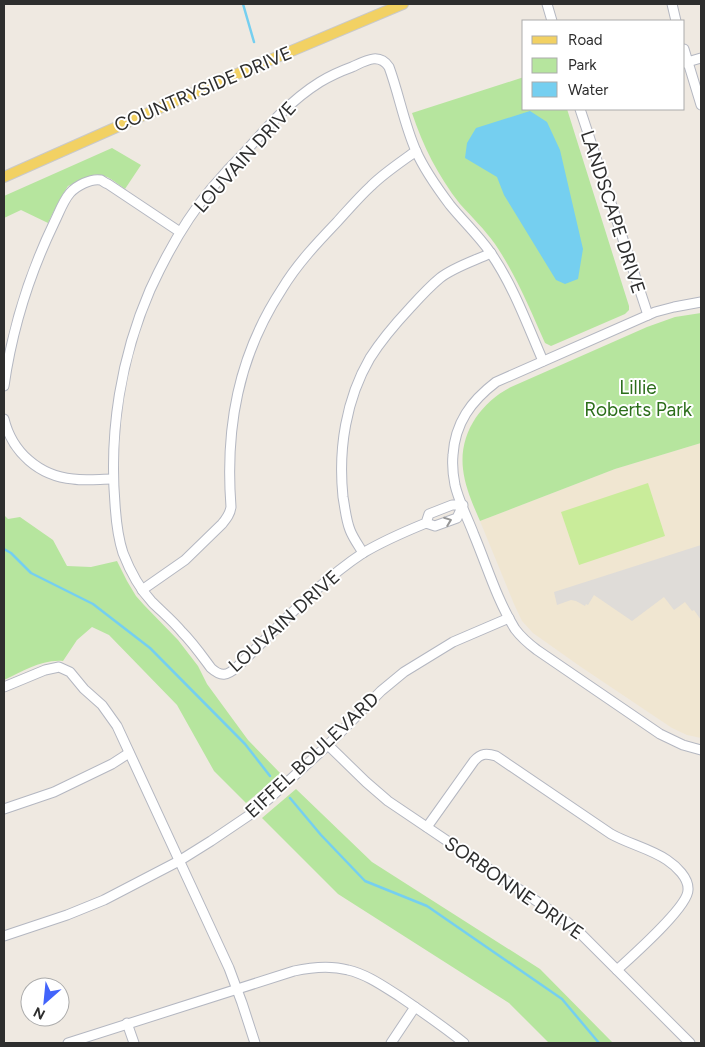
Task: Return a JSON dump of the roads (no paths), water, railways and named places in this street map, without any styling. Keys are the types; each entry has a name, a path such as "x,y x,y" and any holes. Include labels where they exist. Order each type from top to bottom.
{"main road":[{"name":"COUNTRYSIDE DRIVE","path":"4,177 225,79 403,4"}],"street":[{"path":"547,4 552,20"},
{"path":"672,4 676,20"},
{"path":"701,58 685,62 701,105"},
{"name":"LOUVAIN DRIVE","path":"426,523 429,514 452,504 463,505 457,518 435,526 426,523 399,534 363,554 319,587 237,668 228,674 216,673 183,632 142,590 131,572 122,551 117,529 113,479 114,437 120,387 128,354 149,292 180,232 210,189 281,113 319,82 367,60 381,60 389,67 416,151 450,206 481,239 491,254 514,293 543,361"},
{"name":"LANDSCAPE DRIVE","path":"580,110 648,315"},
{"path":"142,590 185,560 222,524 230,513 230,433 235,402 249,354 282,288 314,247 372,185 416,151"},
{"path":"4,386 10,348 26,293 50,231 71,191 93,180 100,180 180,232"},
{"path":"363,554 350,529 344,504 341,471 346,420 358,384 370,358 381,342 431,286 448,272 491,254"},
{"path":"701,302 674,307 648,315 496,382 477,398 467,411 457,432 453,454 453,474 456,487 502,605 521,636 537,650 660,734 683,745 701,750"},
{"path":"4,420 10,438 16,448 30,462 46,472 74,480 113,479"},
{"name":"EIFFEL BOULEVARD","path":"4,936 83,909 179,861 248,816 271,797 381,691 404,672 453,642 509,618"},
{"path":"4,687 45,670 59,667 70,672 102,705 116,726 222,953 255,1043"},
{"name":"SORBONNE DRIVE","path":"328,744 378,792 566,921 690,1043"},
{"path":"4,809 54,792 112,764 129,753"},
{"path":"427,827 478,756 489,754 496,756 611,834 668,860 680,872 688,885 689,892 668,920 617,970"},
{"path":"68,1043 294,971 310,968 336,968 363,975 383,986 437,1022 464,1043"},
{"path":"391,1043 415,1007"},
{"path":"127,1024 134,1043"}],"water":[{"path":"530,111 547,122 560,150 583,249 578,279 565,284 556,280 504,195 497,177 465,158 467,143 476,128"}],"waterway":[{"path":"243,4 254,42"},
{"path":"4,549 11,553 31,573 93,604 150,648 245,744 270,776"},
{"path":"290,798 321,835 365,881 427,906 562,999 599,1043"}],"park label":[{"name":"Lillie Roberts Park","path":"638,398"}]}
